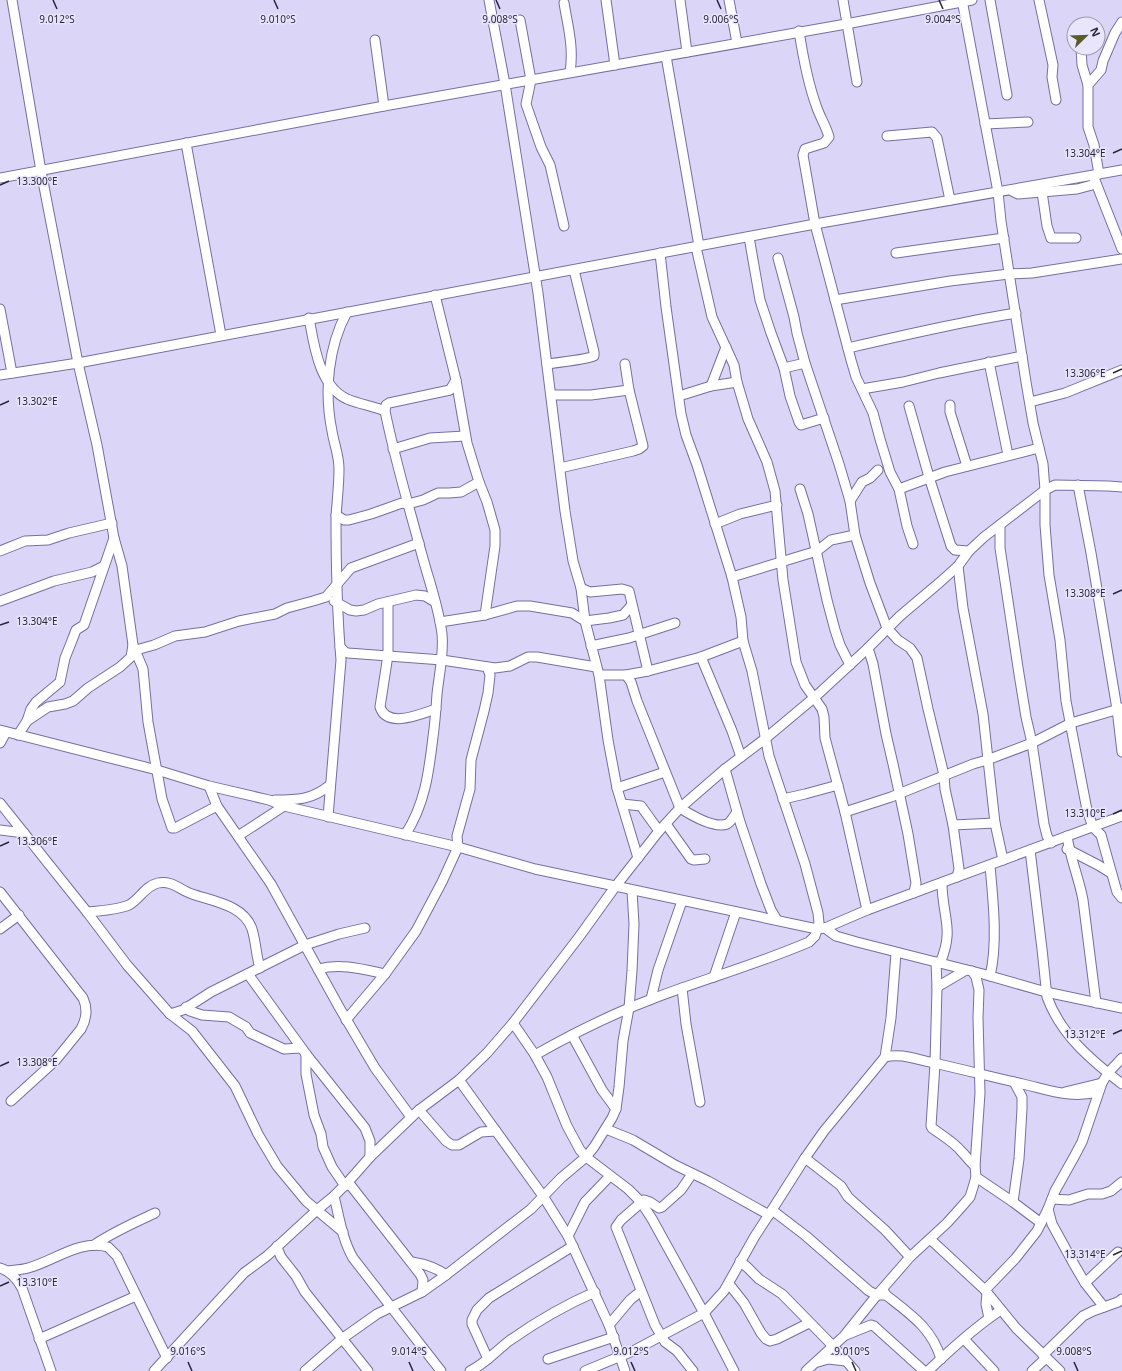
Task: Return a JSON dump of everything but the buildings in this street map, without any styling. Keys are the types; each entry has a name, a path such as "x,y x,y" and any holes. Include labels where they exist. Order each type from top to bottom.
{"street":[{"path":"12,0 41,171 78,363 97,445 114,538 122,566 135,647 143,669 147,710 162,799 172,828 217,806"},
{"path":"489,0 505,84 535,276 570,543 584,596 585,621 597,671 617,788 638,858"},
{"path":"606,0 615,65"},
{"path":"680,0 688,52"},
{"path":"729,0 737,43"},
{"path":"843,0 857,82"},
{"path":"0,178 384,106 846,24 972,0"},
{"path":"990,0 1007,95"},
{"path":"1039,0 1053,65 1052,77 1056,100"},
{"path":"962,1 998,192 1022,356 1042,464 1045,490 1044,525 1049,575 1060,640 1066,701 1082,786 1093,827 1101,835 1116,878 1117,892 1122,898"},
{"path":"564,3 571,46 572,58 570,72"},
{"path":"520,20 531,80 526,104 541,147 550,166 564,226"},
{"path":"1088,86 1101,70 1103,61 1115,33 1122,22"},
{"path":"799,32 804,61 817,108 826,126 828,137 824,143 805,149 803,156 816,224 854,370 873,413 890,472 899,489 907,526 913,544"},
{"path":"375,40 384,106"},
{"path":"666,56 698,246 712,316 734,365 737,382 748,419 772,477 777,505 781,561 796,662 802,679 822,709 825,738 845,812 867,910"},
{"path":"1081,56 1082,65 1088,86 1088,127 1094,145 1096,177 1122,249"},
{"path":"985,124 1028,122"},
{"path":"887,136 932,132 937,138 950,200"},
{"path":"186,143 221,335"},
{"path":"0,375 78,363 309,318 816,224 950,200 1096,177 1122,170"},
{"path":"1011,190 1018,194 1077,189 1096,177"},
{"path":"1042,192 1047,226 1051,238 1076,238"},
{"path":"749,237 760,300 784,368 790,396 801,425 824,418"},
{"path":"896,253 1004,238"},
{"path":"660,254 681,414 686,435 697,465 732,577 741,616 743,641 752,671 769,756 811,883 821,928"},
{"path":"778,258 805,363 836,454 850,501 855,535 870,582 887,628 898,640 910,648 917,658 940,777 945,789 953,825 960,874"},
{"path":"835,300 950,281 1032,273 1122,259"},
{"path":"547,364 590,358 594,356 574,270"},
{"path":"435,295 456,380 465,436 495,530 495,546 485,615"},
{"path":"0,309 12,373"},
{"path":"328,817 341,660 336,515 339,460 332,430 328,382 335,343 347,312"},
{"path":"848,348 931,329 1016,313"},
{"path":"309,318 314,349 328,382 335,391 349,400 385,411"},
{"path":"711,386 726,347"},
{"path":"862,389 903,382 1022,356"},
{"path":"990,362 1008,455"},
{"path":"784,368 805,363"},
{"path":"560,468 634,451 641,448 643,443 629,390 625,364"},
{"path":"1030,402 1065,393 1122,370"},
{"path":"405,835 412,824 423,798 431,753 442,660 442,635 440,622 393,450 385,411 386,405 389,403 450,390 456,380"},
{"path":"679,396 711,386 737,382"},
{"path":"551,395 592,395 629,390"},
{"path":"950,405 950,412 967,466"},
{"path":"909,406 929,477 952,546 955,550 969,551"},
{"path":"393,450 430,438 465,436"},
{"path":"899,489 929,477 1039,448"},
{"path":"850,501 862,482 870,478 886,459"},
{"path":"878,470 890,472"},
{"path":"336,515 344,520 349,520 402,503 408,504 423,500 438,493 448,494 461,492 479,482"},
{"path":"154,1371 244,1273 267,1256 334,1196 370,1157 411,1117 459,1080 487,1053 513,1023 647,846 680,808 725,769 766,738 812,694 822,690 868,648 887,628 958,566 969,551 1045,490 1055,485 1122,487"},
{"path":"1078,485 1119,709 1122,752"},
{"path":"800,489 817,550 826,600 840,646 850,665"},
{"path":"715,524 740,514 777,505"},
{"path":"0,558 2,550 25,540 48,540 69,533 112,523"},
{"path":"1000,525 1000,548 1018,674 1032,743 1047,836 1069,851 1098,865 1116,878"},
{"path":"732,577 817,550 831,540 855,535"},
{"path":"18,735 36,702 60,682 65,658 76,630 84,625 114,538"},
{"path":"135,647 154,645 175,636 205,632 239,621 275,614 287,608 326,596 346,573 355,566 419,543"},
{"path":"0,601 54,582 92,572 104,566"},
{"path":"958,566 963,608 983,714 995,823 1003,860"},
{"path":"572,613 584,596 626,589 629,591 648,671"},
{"path":"326,596 350,610 356,611 416,595 425,596 434,602"},
{"path":"388,602 388,655 380,707 382,713 386,717 392,719 436,709"},
{"path":"440,622 485,615 517,606 530,606 572,613 585,621 622,615 632,605"},
{"path":"591,646 675,623"},
{"path":"340,647 345,652 354,654 388,655 442,660 491,670 510,666 528,657 538,657 629,677 701,657 743,641"},
{"path":"27,721 48,707 73,701 88,688 120,667 131,657 135,647"},
{"path":"868,648 873,664 886,734 900,793 918,892"},
{"path":"341,660 343,657 354,654"},
{"path":"701,657 741,757"},
{"path":"346,1020 385,974 416,931 442,882 458,847 457,836 470,789 471,760 484,711 491,670"},
{"path":"629,677 680,808 696,818 720,825 726,824 730,821 737,812"},
{"path":"845,812 900,793 973,764 1032,743 1071,724 1119,709"},
{"path":"0,743 3,731 157,770 209,786 269,800 284,806 458,847 535,869 682,901 821,928 843,938 896,953 969,970 1046,992 1122,1008"},
{"path":"737,744 769,756"},
{"path":"725,769 737,812 765,897 777,920"},
{"path":"617,788 665,772"},
{"path":"783,799 838,785"},
{"path":"209,786 217,806 271,884 346,1020 375,1068 411,1117"},
{"path":"269,800 293,800 312,797 321,793 330,786"},
{"path":"0,803 87,912 127,965 170,1014 192,1031 235,1086 258,1134 277,1166 297,1191 343,1232"},
{"path":"622,804 641,806 659,831"},
{"path":"238,836 284,806"},
{"path":"535,1055 572,1035 629,1008 809,942 821,928 942,883 960,874 990,866 1122,816"},
{"path":"953,825 995,823"},
{"path":"666,824 691,859 705,859"},
{"path":"0,830 24,834"},
{"path":"1067,836 1069,851 1081,886 1087,922 1096,1003"},
{"path":"634,843 647,846"},
{"path":"1030,850 1048,1001 1061,1026 1080,1048 1093,1061 1122,1084"},
{"path":"990,866 994,912 994,961 1004,980"},
{"path":"87,912 129,904 152,885 162,882 173,884 189,893 228,905 243,915 252,930 256,955 260,968"},
{"path":"942,883 948,931 945,952 938,963 935,1064 931,1126 957,1147 975,1166"},
{"path":"308,1370 343,1338 383,1311 422,1292 531,1209 565,1174 586,1157 606,1129 616,1109 623,1041 629,1008 634,924 632,890"},
{"path":"0,892 83,998 86,1017 81,1029 56,1061 10,1101"},
{"path":"651,999 658,970 682,901"},
{"path":"714,977 736,912"},
{"path":"0,929 18,915"},
{"path":"170,1014 186,1008 211,992 305,945 339,934 365,928"},
{"path":"889,1056 887,1047 891,1018 896,953"},
{"path":"979,990 994,961"},
{"path":"318,969 335,966 352,967 385,974"},
{"path":"937,986 969,970"},
{"path":"806,1371 844,1336 910,1257 947,1223 970,1197 976,1177 975,1166 980,1110 980,1074 979,990 976,977 969,970"},
{"path":"248,974 303,1051 365,1128 370,1141 370,1157"},
{"path":"682,988 686,1024 700,1102"},
{"path":"186,1008 202,1015 229,1017 246,1027 250,1033 284,1049 303,1051"},
{"path":"513,1023 535,1055 552,1087 567,1126 580,1150 586,1157 628,1189 641,1202 704,1313 734,1371"},
{"path":"572,1035 606,1095 616,1109"},
{"path":"303,1051 314,1115 323,1147 332,1167 412,1262 423,1280 422,1292"},
{"path":"889,1056 980,1074 1044,1091 1086,1095 1098,1092"},
{"path":"585,1371 621,1357 648,1342 661,1337 704,1313 719,1298 729,1284 755,1236 805,1158 824,1131 889,1056"},
{"path":"989,1318 986,1292 1020,1253 1041,1223 1055,1191 1082,1142 1102,1083 1108,1073 1122,1058"},
{"path":"459,1080 543,1196 568,1236 609,1325 625,1371"},
{"path":"1013,1202 1019,1159 1022,1109 1022,1097 1014,1082"},
{"path":"1060,1093 1102,1083"},
{"path":"1086,1095 1094,1103"},
{"path":"419,1110 446,1141 452,1145 459,1145 481,1132 496,1131"},
{"path":"606,1129 633,1140 692,1174 771,1213 806,1236 859,1283 882,1292 922,1325 932,1336 938,1346 941,1358"},
{"path":"805,1158 841,1186 848,1197 885,1230 910,1257"},
{"path":"692,1174 681,1190 661,1208 646,1199 621,1220 616,1227 661,1337 665,1342 677,1350 693,1371"},
{"path":"568,1236 585,1202 610,1176"},
{"path":"976,1177 1041,1223"},
{"path":"1052,1199 1069,1200 1088,1194 1102,1194 1111,1191 1122,1182"},
{"path":"334,1196 349,1252 441,1371"},
{"path":"1048,1209 1052,1224 1085,1283 1104,1307"},
{"path":"3,1269 29,1268 63,1253 94,1245 130,1224 156,1214"},
{"path":"930,1239 986,1292 1016,1328 1060,1371"},
{"path":"94,1245 108,1247 117,1256 167,1358"},
{"path":"277,1246 281,1257 296,1276 305,1292 368,1371"},
{"path":"488,1358 472,1324 476,1310 489,1298 573,1246"},
{"path":"1085,1283 1121,1252"},
{"path":"412,1262 432,1266 446,1275"},
{"path":"740,1262 782,1294 833,1346 855,1371"},
{"path":"3,1269 14,1276 22,1288 51,1371"},
{"path":"735,1272 746,1271 754,1274"},
{"path":"729,1284 744,1303 760,1333 770,1341 809,1323"},
{"path":"609,1325 630,1300 641,1291"},
{"path":"470,1371 484,1363 504,1344 534,1325 572,1303 595,1292"},
{"path":"40,1339 136,1296"},
{"path":"1032,1371 1084,1316 1122,1299"},
{"path":"928,1371 941,1358 989,1318 1001,1310"},
{"path":"648,1342 655,1325"},
{"path":"844,1336 870,1325 874,1326 924,1371"},
{"path":"548,1359 614,1337"},
{"path":"964,1339 994,1371"},
{"path":"815,1363 828,1359 846,1361"}]}
